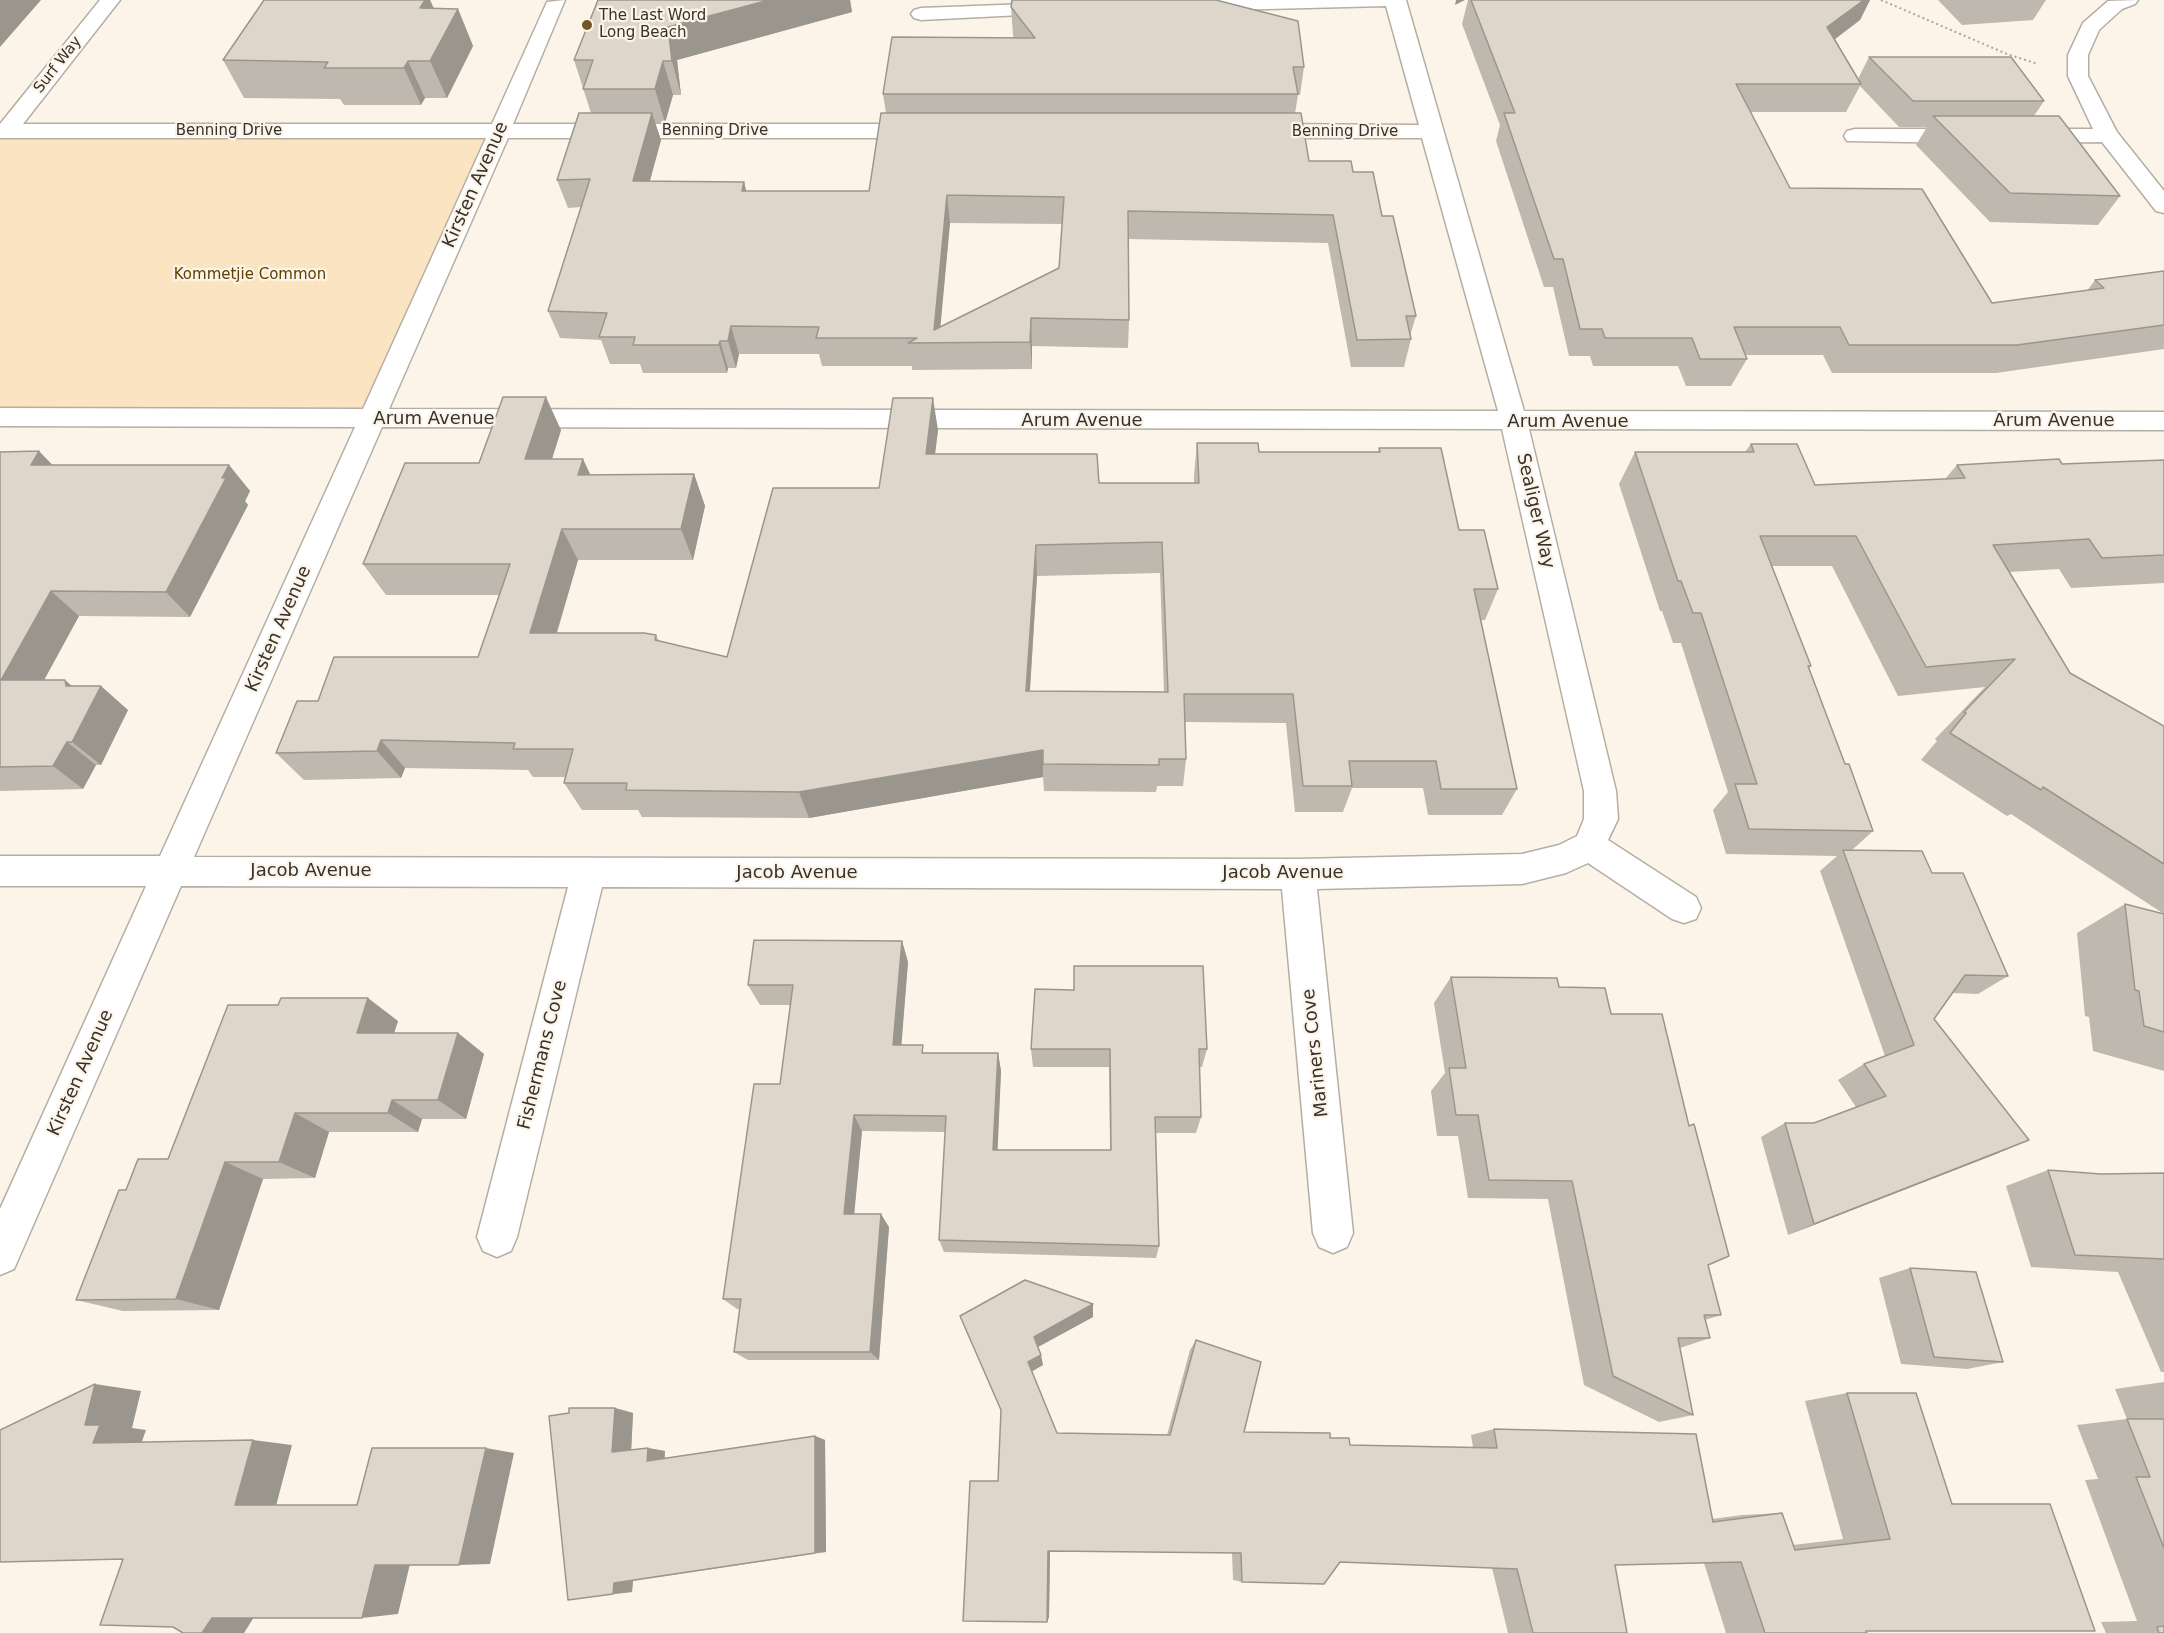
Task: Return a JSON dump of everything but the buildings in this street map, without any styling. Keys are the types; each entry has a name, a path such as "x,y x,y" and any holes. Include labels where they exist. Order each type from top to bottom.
{"street":[{"name":"Surf Way","path":"3,131 110,0"},
{"path":"1169,6 1395,0"},
{"name":"Sealiger Way","path":"1395,0 1429,132 1514,422 1600,791 1601,819 1589,846"},
{"path":"2128,0 2115,5 2090,27 2078,55 2078,76 2095,114 2108,135 2164,206"},
{"name":"Kirsten Avenue","path":"0,1255 557,2"},
{"path":"921,14 1075,8"},
{"name":"Benning Drive","path":"3,131 943,131"},
{"name":"Benning Drive","path":"1242,132 1429,132"},
{"path":"1856,136 2108,135"},
{"name":"Arum Avenue","path":"0,417 1514,422 2164,421"},
{"path":"1589,846 1684,908"},
{"name":"Jacob Avenue","path":"0,871 1298,874 1522,869 1566,858 1589,846"},
{"name":"Fishermans Cove","path":"498,1237 589,872"},
{"name":"Mariners Cove","path":"1298,874 1333,1233"}],"path":[{"path":"1881,0 2007,54 2078,76"}],"green space":[{"name":"Kommetjie Common","path":"0,131 500,131 372,419 0,417"}],"place":[{"name":"The Last Word Long Beach","path":"587,25"}]}
